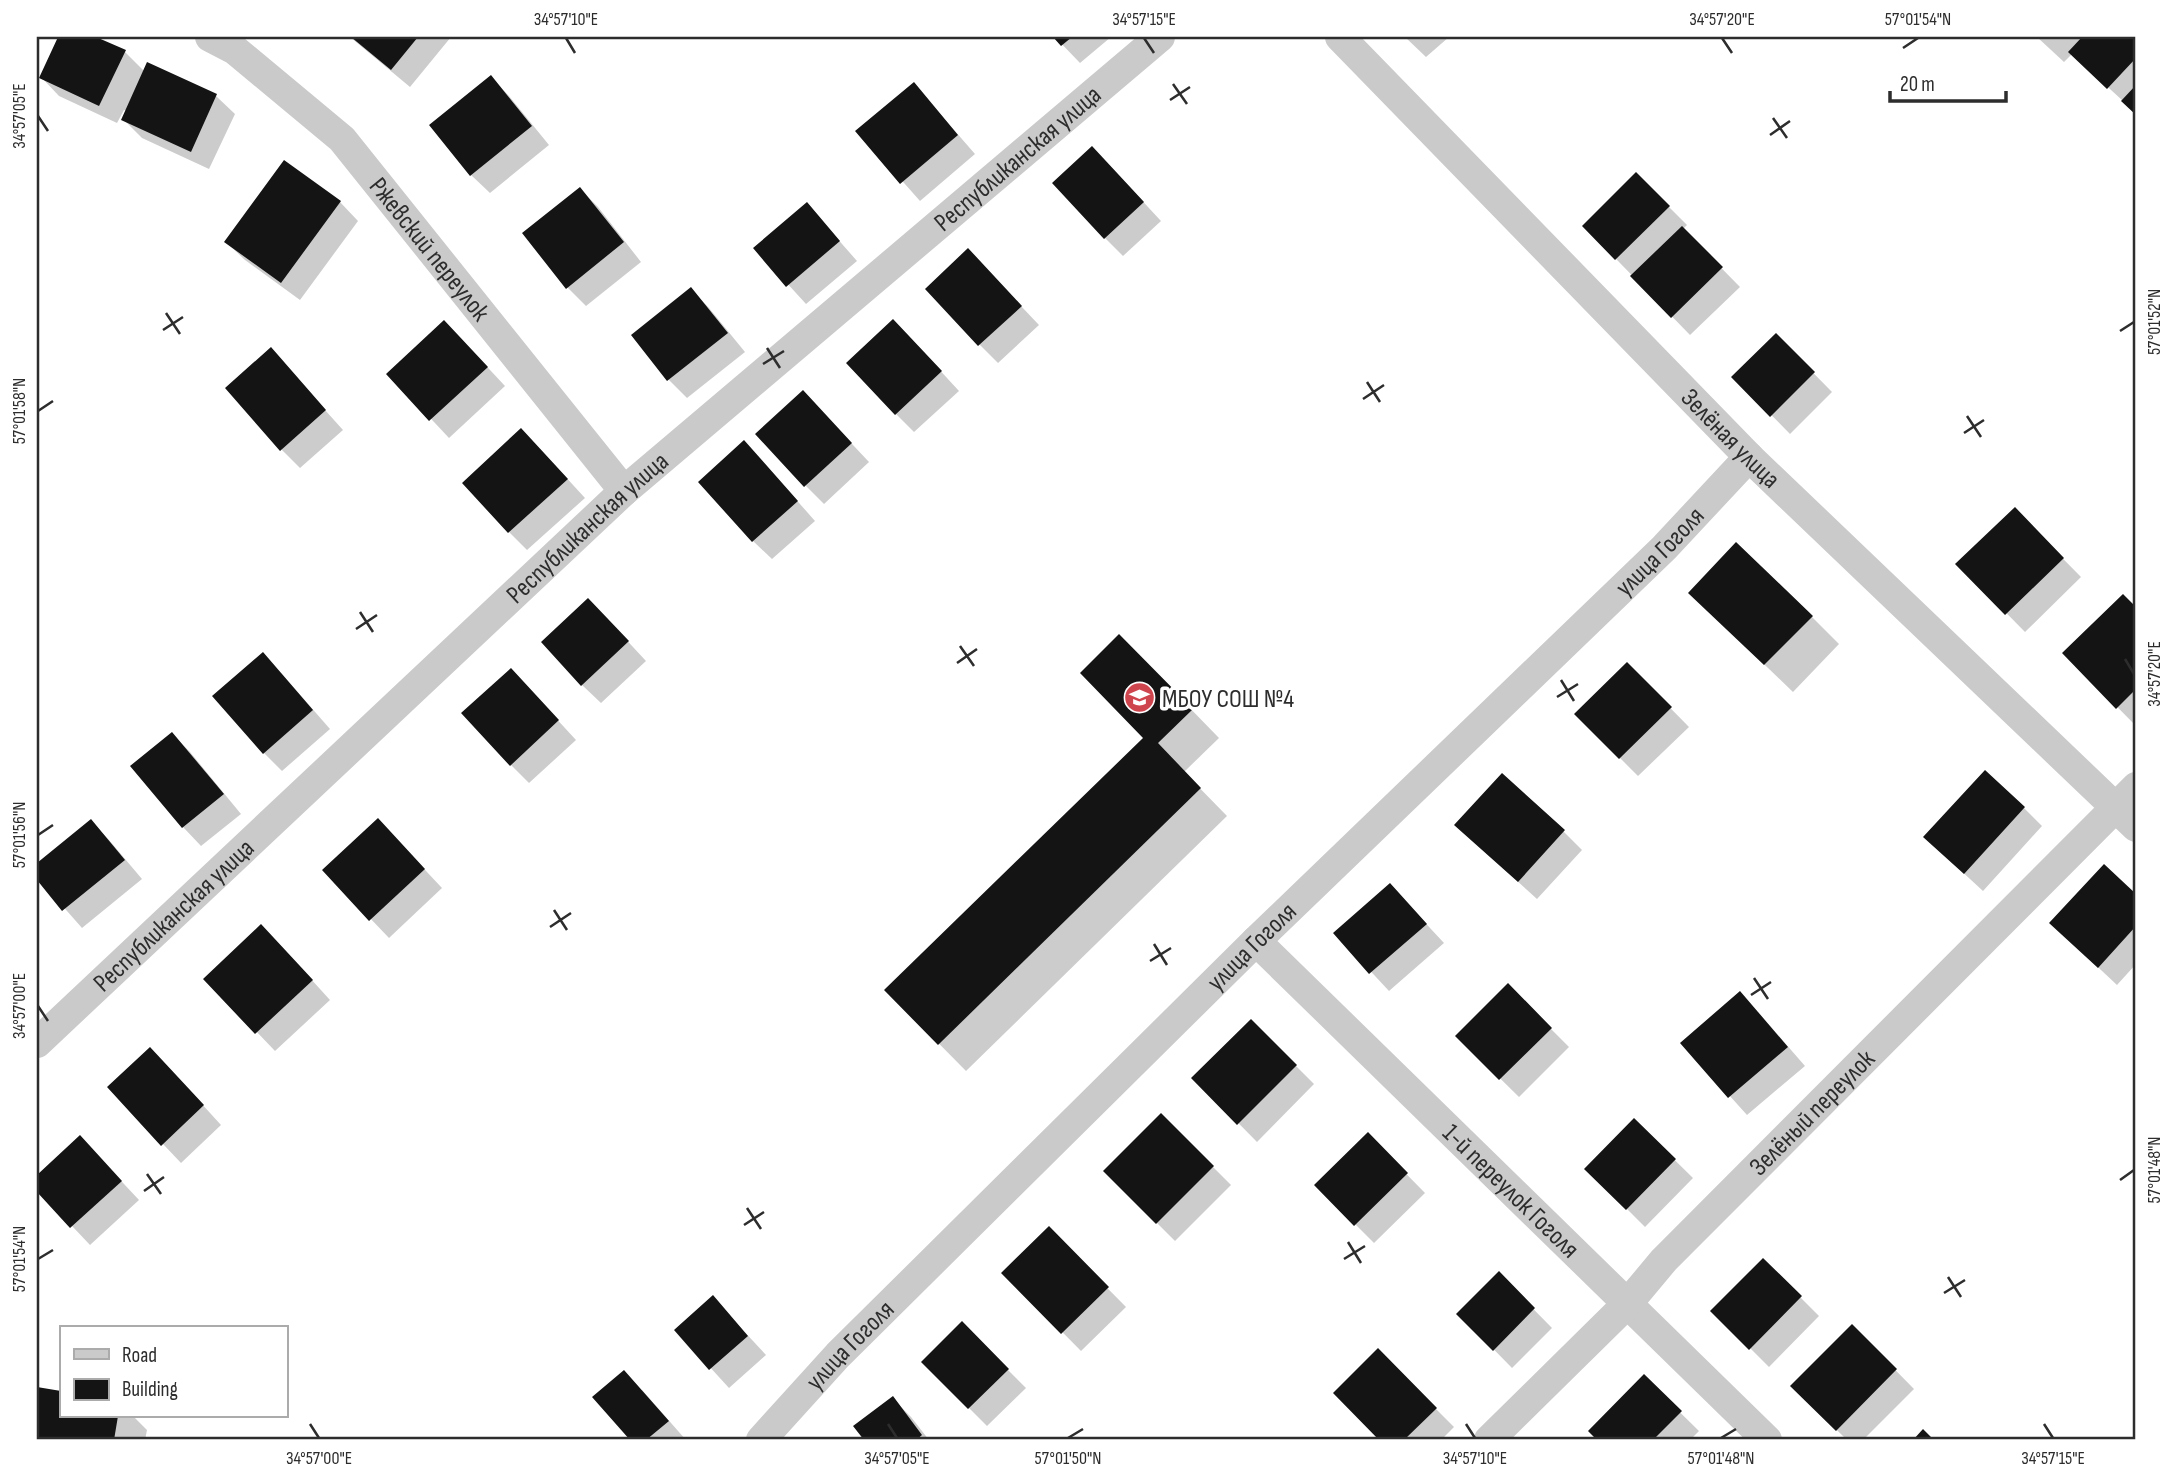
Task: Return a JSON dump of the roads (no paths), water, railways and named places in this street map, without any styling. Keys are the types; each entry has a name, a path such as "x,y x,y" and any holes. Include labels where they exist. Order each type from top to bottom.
{"street":[{"name":"Ржевский переулок","path":"209,37 235,50 342,139 624,491"},
{"name":"Республиканская улица","path":"37,1043 624,491 1160,37"},
{"name":"Зелёная улица","path":"1340,37 1749,457 2130,807"},
{"name":"улица Гоголя","path":"761,1440 838,1355 1256,941 1664,548 1749,457"},
{"name":"Зелёный переулок","path":"1489,1440 1628,1303 1674,1251 2130,807"},
{"name":"1-й переулок Гоголя","path":"1256,941 1767,1440"}],"place":[{"name":"МБОУ СОШ №4","path":"1139,698"}]}
